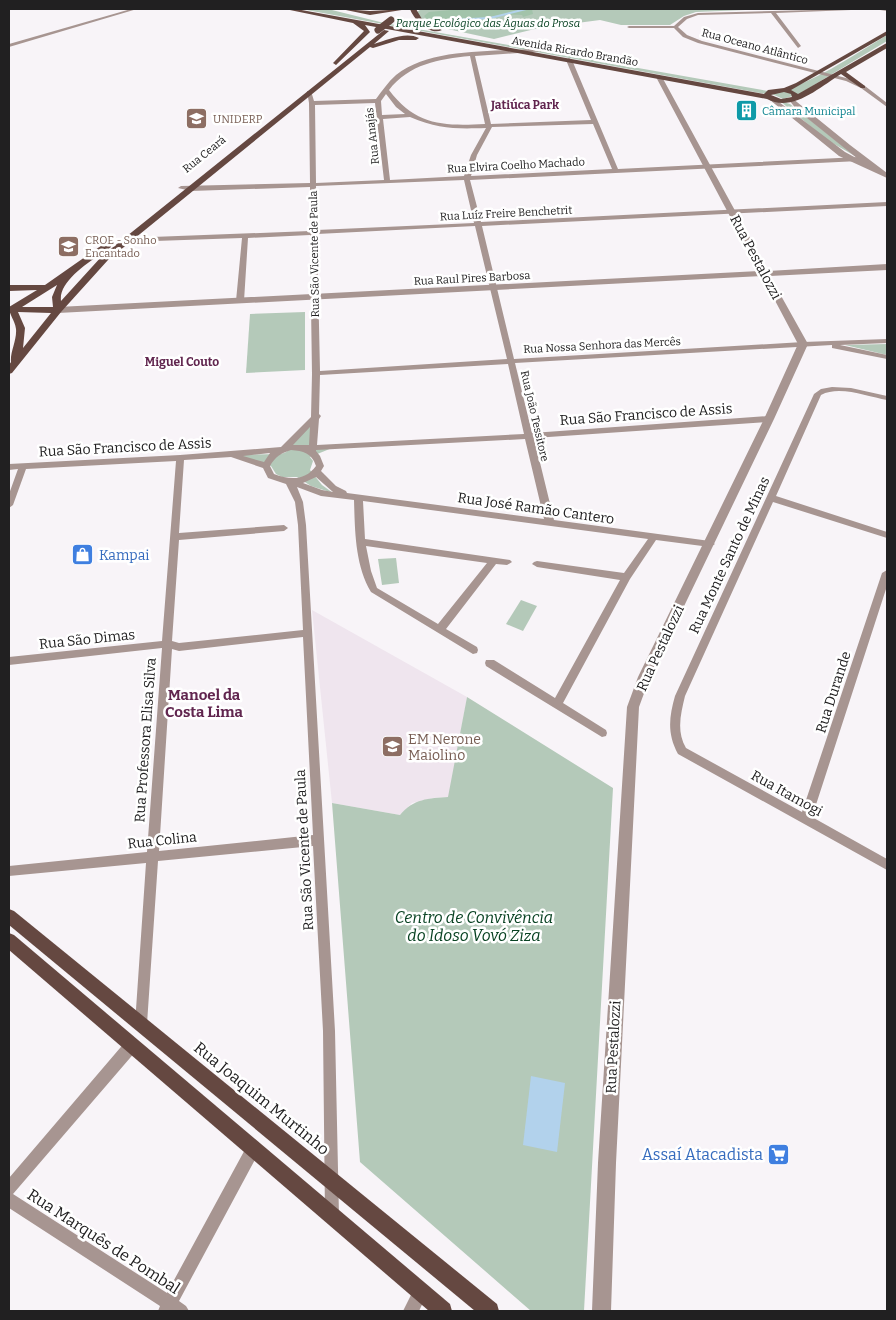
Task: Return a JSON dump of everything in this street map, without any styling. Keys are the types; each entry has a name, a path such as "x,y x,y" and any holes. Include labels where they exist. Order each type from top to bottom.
{"main road":[{"name":"Avenida Ricardo Brandão","path":"288,9 771,98 794,99"},
{"name":"Avenida Ricardo Brandão","path":"334,9 368,18 448,33 736,84 784,90"},
{"path":"344,9 380,13 406,11"},
{"path":"414,9 415,17 418,21 448,33"},
{"name":"Rua Ceará","path":"10,310 94,257 336,63 382,31 406,11 414,9"},
{"path":"319,14 355,23 368,30 336,63"},
{"name":"Rua Ceará","path":"14,362 105,258 363,49 382,31"},
{"path":"784,90 819,73 887,33"},
{"path":"363,49 399,38 462,40"},
{"path":"784,90 794,93 794,99 887,45"},
{"path":"573,69 585,63"},
{"path":"635,65 659,77"},
{"path":"842,72 863,87"},
{"path":"771,98 767,93 774,90"},
{"path":"10,310 58,310 56,297 66,276"},
{"path":"9,288 23,290 47,287"},
{"path":"9,371 14,362 22,331 21,323 10,310"},
{"name":"Rua Joaquim Murtinho","path":"9,916 490,1311"},
{"path":"9,940 444,1311"}],"street":[{"path":"9,46 136,9"},
{"name":"Rua Oceano Atlântico","path":"850,9 698,14 689,16 675,27 692,40 834,77 863,87 887,105"},
{"path":"882,9 887,10"},
{"path":"772,11 798,46"},
{"path":"630,27 675,27"},
{"name":"Rua Anajás","path":"387,182 378,101 397,77 420,64 455,56 543,50"},
{"path":"467,178 474,155 489,127 472,55"},
{"path":"568,60 615,170"},
{"name":"Rua Pestalozzi","path":"601,1311 607,1154 630,742 634,707 644,677 710,544 803,344 659,77"},
{"path":"386,90 398,106 412,115 428,122 453,128 596,122"},
{"name":"Rua São Vicente de Paula","path":"309,92 312,103 314,297 318,373 314,451"},
{"path":"771,98 824,142 853,160 879,171"},
{"path":"794,99 799,109 887,176"},
{"path":"312,103 378,101"},
{"path":"380,117 412,115"},
{"name":"Rua Elvira Coelho Machado","path":"181,188 387,182 864,159"},
{"name":"Rua João Tessitore","path":"467,178 550,524"},
{"name":"Rua Luíz Freire Benchetrit","path":"126,240 245,236 887,204"},
{"path":"240,301 245,236"},
{"name":"Rua Raul Pires Barbosa","path":"58,310 887,267"},
{"name":"Rua Nossa Senhora das Mercês","path":"318,373 803,344 887,341"},
{"path":"825,343 887,357"},
{"name":"Rua Monte Santo de Minas","path":"675,742 675,714 680,696 818,394 822,390 837,389 887,398"},
{"path":"316,416 281,450 270,458 266,466 271,476 321,493 358,498"},
{"name":"Rua São Francisco de Assis","path":"314,451 344,446 528,436 769,419"},
{"path":"281,450 302,448 314,451 320,466 310,477 291,482"},
{"name":"Rua São Francisco de Assis","path":"9,467 180,458 281,450"},
{"name":"Rua São Francisco de Assis","path":"229,454 266,466"},
{"name":"Rua Professora Elisa Silva","path":"141,1024 180,458"},
{"path":"9,505 23,466"},
{"path":"316,472 333,488 358,498"},
{"name":"Rua São Vicente de Paula","path":"291,482 299,502 302,525 329,1031 332,1217"},
{"path":"358,498 368,582 374,590 473,650"},
{"name":"Rua José Ramão Cantero","path":"358,498 710,544"},
{"path":"771,498 887,535"},
{"path":"175,538 284,528"},
{"path":"557,704 626,577 653,538"},
{"path":"362,542 507,562"},
{"path":"439,630 494,560"},
{"path":"537,564 626,577"},
{"name":"Rua Durande","path":"805,820 887,573"},
{"name":"Rua São Dimas","path":"9,661 167,644 179,647 307,633"},
{"path":"490,663 602,733"},
{"name":"Rua Itamogi","path":"675,742 682,751 887,865"},
{"name":"Rua Colina","path":"9,871 318,840"},
{"path":"9,1189 131,1046"},
{"path":"173,1309 254,1149"},
{"name":"Rua Marquês de Pombal","path":"9,1200 173,1309"},
{"path":"411,1311 420,1292"}],"shaded area":[{"name":"EM Nerone Maiolino","path":"312,610 467,697 449,797 433,798 412,803 400,815 332,803"}],"green space":[{"path":"301,9 328,9 384,23 768,91 766,94"},
{"name":"Parque Ecológico das Águas do Prosa","path":"421,9 772,9 696,12 684,16 670,25 621,25 600,20 539,28 494,39 429,25 420,21 416,13"},
{"path":"462,9 532,9 533,14 523,17 522,15 510,15 451,21 427,19 424,16 429,12"},
{"path":"887,35 887,41 799,94 783,99 772,94 817,76"},
{"path":"780,101 790,104 855,156 827,140"},
{"path":"305,312 305,370 246,373 250,314"},
{"path":"887,344 887,355 845,345"},
{"path":"314,421 310,448 332,448 310,457 313,461 310,470 322,485 333,493 311,486 297,477 282,477 276,474 271,466 237,455 281,454 286,452"},
{"path":"396,558 399,583 382,585 378,559"},
{"path":"521,600 537,606 523,631 506,624"},
{"name":"Centro de Convivência do Idoso Vovó Ziza","path":"467,697 613,788 584,1311 531,1311 360,1162 332,803 400,815 410,806 422,800 448,797"}],"water":[{"path":"531,1076 565,1083 557,1152 523,1145"}],"waterway":[{"path":"434,21 490,18 526,9"}],"place":[{"name":"Câmara Municipal","path":"746,111"},
{"name":"UNIDERP","path":"197,119"},
{"name":"CROE - Sonho Encantado","path":"69,246"},
{"name":"Kampai","path":"83,555"},
{"name":"EM Nerone Maiolino","path":"392,747"},
{"name":"Assaí Atacadista","path":"779,1154"}],"district":[{"name":"Jatiúca Park","path":"525,105"},
{"name":"Miguel Couto","path":"182,362"},
{"name":"Manoel da Costa Lima","path":"204,704"}]}
